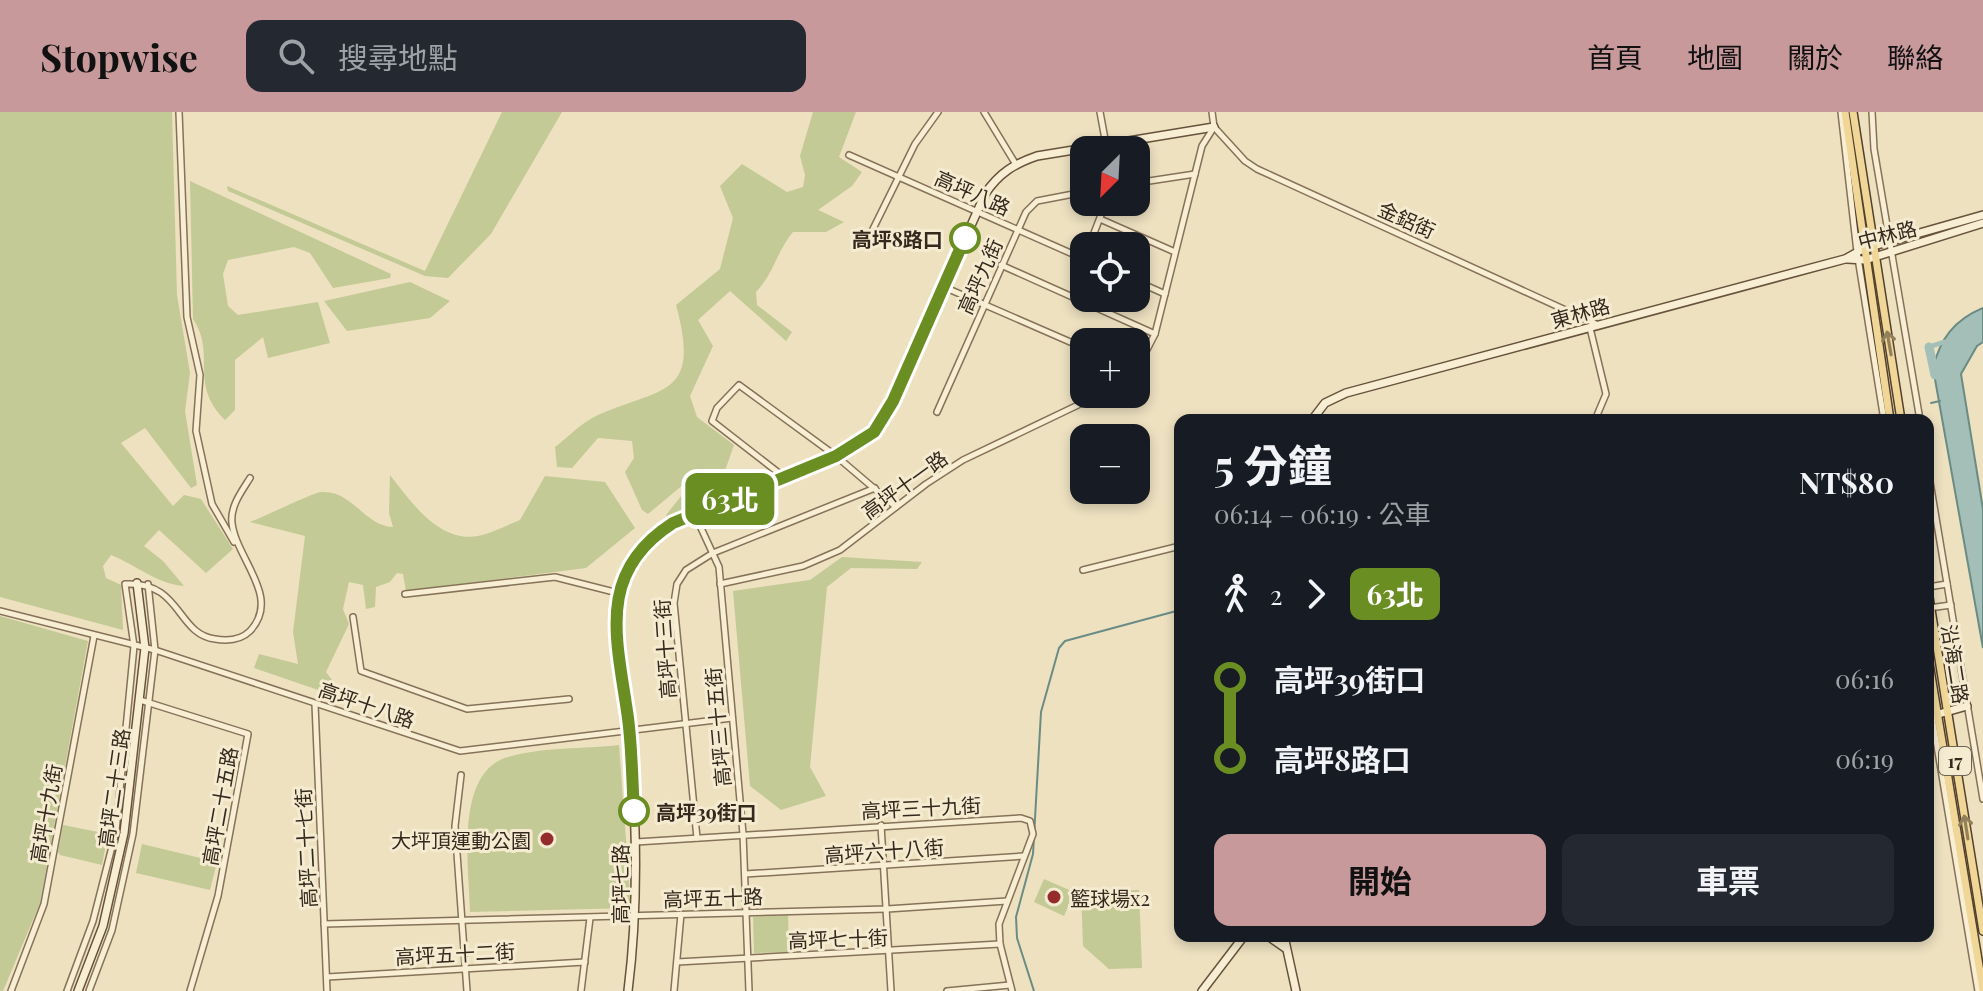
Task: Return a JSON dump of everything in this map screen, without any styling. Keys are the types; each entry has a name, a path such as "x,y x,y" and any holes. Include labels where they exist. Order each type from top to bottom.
{"main road":[{"path":"1843,112 1886,414"},
{"path":"1853,112 1872,246 1864,255"},
{"path":"1864,255 1900,414"},
{"name":"沿海二路","path":"1934,637 1983,931"},
{"name":"沿海二路","path":"1934,727 1981,990"}],"street":[{"path":"137,583 148,584 161,591 208,638 226,641 245,635 259,621 262,606 260,589 212,504 196,431 200,375 187,317 179,112"},
{"path":"873,229 898,177 938,112"},
{"path":"984,112 1015,163 1070,153"},
{"path":"1100,112 1104,136"},
{"path":"1150,344 1202,146 1214,127 1212,112"},
{"path":"1872,112 1874,149 1919,414"},
{"path":"1150,139 1214,127"},
{"name":"金鋁街","path":"1214,127 1245,161 1257,169 1593,326"},
{"name":"高坪八路","path":"849,155 1070,253"},
{"name":"高坪七路","path":"628,991 637,916 636,842 629,729 615,625 618,593 633,556 673,523 859,445 881,423 977,211 998,177 1015,163"},
{"path":"1150,181 1195,174"},
{"name":"高坪九街","path":"937,412 1017,229 1037,201 1070,195"},
{"name":"中林路","path":"1872,246 1983,215"},
{"path":"1095,232 1101,216"},
{"path":"1100,219 1175,252"},
{"name":"中林路","path":"1845,259 1891,251 1983,223"},
{"name":"東林路","path":"1317,414 1325,403 1346,393 1845,259"},
{"path":"1001,265 1155,334"},
{"path":"944,287 1070,342"},
{"path":"1150,287 1165,294"},
{"path":"1593,326 1606,394 1598,414"},
{"path":"784,477 712,421 717,408 739,385 836,456 896,507"},
{"name":"高坪十一路","path":"720,584 803,566 840,550 963,460 1072,408"},
{"path":"239,550 231,521 233,507 250,478"},
{"name":"高坪十三街","path":"697,838 674,603 677,584 686,570 713,553 875,488"},
{"name":"沿海二路","path":"1934,506 1983,799"},
{"name":"高坪三十五街","path":"694,514 713,553 720,584 743,834 749,991"},
{"path":"1083,570 1174,547"},
{"path":"405,594 555,577 618,593"},
{"name":"高坪二十三路","path":"67,991 93,921 116,831 134,646 125,584 137,583 145,648 116,873 103,926 78,991"},
{"name":"高坪二十三路","path":"89,991 112,930 124,875 150,703 155,650 148,584"},
{"path":"1934,587 1947,584"},
{"path":"1934,607 1951,605"},
{"name":"高坪十八路","path":"0,611 155,650 460,751 732,718"},
{"path":"353,617 361,671 415,692 467,709 569,699"},
{"name":"高坪十九街","path":"11,991 44,904 94,636"},
{"name":"高坪二十五路","path":"140,700 248,734 218,896 190,991"},
{"name":"高坪二十七街","path":"315,704 327,991"},
{"path":"1934,715 1967,706"},
{"path":"461,775 455,826 467,991"},
{"name":"高坪三十九街","path":"636,842 881,825 1021,818 1030,821 1033,834 999,924 1000,944 1011,988"},
{"path":"881,825 891,991"},
{"name":"高坪六十八街","path":"745,874 883,868 1024,856"},
{"name":"高坪五十路","path":"324,924 887,909 1007,901"},
{"path":"674,991 681,914"},
{"path":"581,991 590,918"},
{"path":"1202,991 1241,942"},
{"path":"1276,942 1287,950"},
{"path":"1285,942 1296,991"},
{"name":"高坪七十街","path":"677,962 1000,944"},
{"name":"高坪五十二街","path":"327,977 585,962"},
{"path":"947,991 1011,988"}],"green space":[{"path":"0,112 172,112 177,295 190,373 185,411 197,485 191,488 145,428 121,443 173,506 184,495 201,499 233,549 206,573 159,530 144,546 163,561 184,586 156,578 111,555 103,566 106,578 121,585 123,630 0,597"},
{"path":"502,112 562,112 491,234 448,278 425,276 228,191 227,186 425,271"},
{"path":"813,112 856,112 839,157 862,172 852,186 818,210 844,222 826,232 793,232 756,292 757,305 792,332 786,341 730,291 698,320 713,346 690,396 697,417 734,445 720,485 670,518 666,515 682,495 684,484 648,514 642,510 625,472 634,458 632,441 598,438 572,468 557,467 555,447 579,427 594,417 656,393 670,385 679,374 683,336 676,305 720,269 733,218 720,186 742,164 787,192 803,187 805,175 800,156"},
{"path":"190,181 391,274 390,278 333,288 310,253 294,247 228,260 223,274 228,306 238,315 318,302 330,343 268,358 263,337 235,360 235,410 225,420 208,394 203,345 193,319"},
{"path":"410,282 450,301 430,318 347,331 324,301"},
{"path":"390,475 427,518 451,533 464,536 483,535 520,520 545,476 605,482 635,528 586,568 406,591 403,574 397,573 390,582 376,587 375,607 366,609 363,585 349,582 343,609 349,624 326,672 335,684 324,692 254,668 259,654 298,664 293,632 305,536 250,522 321,492 342,496 374,521 393,527 389,513"},
{"path":"842,557 922,562 917,569 851,568 827,587 810,767 826,796 781,810 750,786 733,591 810,580"},
{"path":"0,616 88,641 40,903 3,991 0,991"},
{"name":"大坪頂運動公園","path":"619,745 631,908 470,912 468,824 479,781 491,766 508,757 535,751"},
{"path":"63,825 108,834 102,865 60,855"},
{"path":"142,844 217,862 210,890 136,873"},
{"name":"籃球場x2","path":"1044,879 1074,892 1064,916 1034,902"},
{"path":"1139,890 1142,968 1109,969 1083,946 1081,892"},
{"path":"788,915 789,952 754,953 753,917"}],"water":[{"path":"1983,308 1983,342 1977,346 1961,374 1983,509 1983,648 1933,368 1944,339 1964,318"}],"waterway":[{"path":"1929,347 1944,342"},
{"path":"1929,347 1935,375"},
{"path":"1931,403 1940,401"},
{"path":"1034,991 1017,938 1016,917 1033,854 1041,712 1059,648 1065,641 1174,612"}],"bus line":[{"name":"63北","path":"634,811 629,729 615,625 618,593 633,556 652,536 673,523 836,456 859,445 874,432 893,401 965,238"}],"place":[{"name":"高坪8路口","path":"965,238"},
{"name":"高坪39街口","path":"634,811"},
{"name":"大坪頂運動公園","path":"547,839"},
{"name":"籃球場x2","path":"1054,897"}]}
